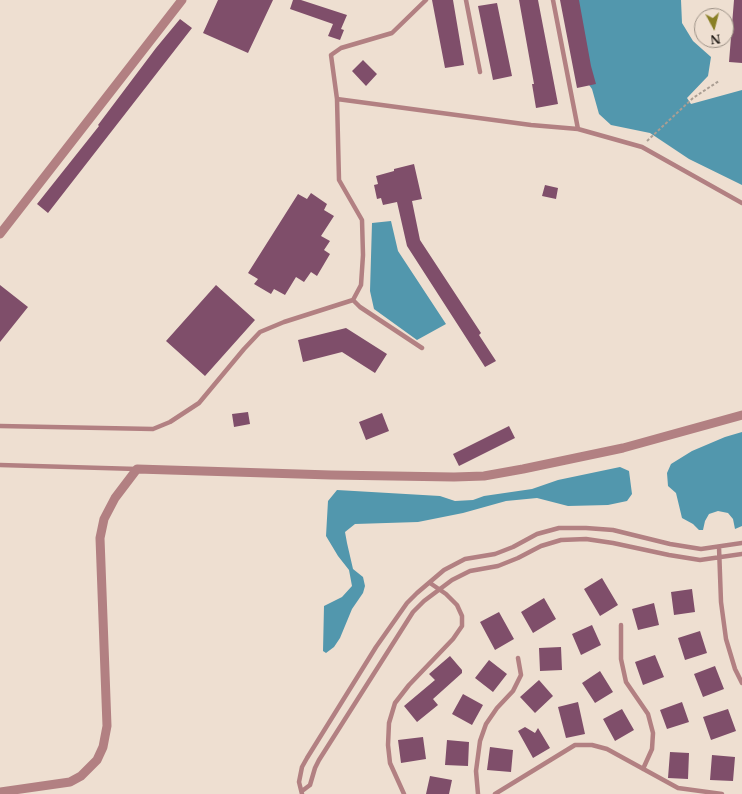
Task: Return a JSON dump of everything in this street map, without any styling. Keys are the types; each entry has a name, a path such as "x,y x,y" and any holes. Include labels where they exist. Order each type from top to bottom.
{"street":[{"path":"0,234 182,0"},
{"path":"0,792 70,782 81,776 97,760 103,747 107,726 100,538 104,519 115,498 137,469 339,475 454,477 484,476 622,448 742,415"}],"lane":[{"path":"0,426 153,429 170,422 199,403 260,332 284,322 353,300 361,285 364,255 362,220 339,180 337,99 330,55 341,48 392,33 426,0"},
{"path":"466,0 480,72"},
{"path":"553,0 578,129"},
{"path":"337,99 578,129 642,147 742,203"},
{"path":"353,300 360,307 422,348"},
{"path":"0,465 137,469"},
{"path":"742,544 701,549 670,544 613,530 559,528 537,534 513,547 495,554 465,559 444,570 407,603 307,758 302,767 299,782 302,793 310,785 319,760 413,612 424,601 452,580 470,571 498,566 541,546 561,540 586,539 613,543 669,556 700,560 742,554"},
{"path":"719,547 721,602 726,639 735,669 742,683"},
{"path":"404,794 390,762 388,723 395,703 409,685 454,639 462,626 462,616 457,605 446,594 430,582"},
{"path":"621,625 621,659 626,682 648,714 653,733 652,749 643,769"},
{"path":"478,794 476,771 480,741 486,724 497,708 513,691 521,675 518,658"},
{"path":"495,794 574,745 592,745 607,749 678,788 722,794"}],"path":[{"path":"650,137 693,98 720,81"}],"water":[{"path":"568,0 681,0 682,23 694,42 694,48 701,48 711,57 708,76 687,98 691,104 742,90 742,185 689,159 650,133 611,125 599,114 592,89 584,78"},
{"path":"391,221 398,251 446,324 417,340 374,309 370,291 372,223"},
{"path":"742,432 742,526 735,529 733,519 728,513 718,511 709,514 705,521 703,530 699,530 693,524 682,518 676,493 668,486 667,473 671,464 692,451 725,437"},
{"path":"620,467 629,471 632,494 627,501 608,505 568,506 537,498 506,501 463,513 418,522 355,524 345,532 353,569 363,577 365,586 363,593 352,609 340,638 334,647 326,653 323,651 324,606 342,597 352,586 349,570 338,556 326,536 328,501 337,490 440,496 455,501 473,500 484,496 532,489 558,480"}],"building":[{"path":"218,0 273,0 248,53 203,33"},
{"path":"293,0 301,0 347,15 341,29 344,30 340,40 328,36 333,24 290,9"},
{"path":"432,0 453,0 464,65 445,68"},
{"path":"519,0 538,0 558,104 536,108 532,84 534,84"},
{"path":"560,0 579,0 591,66 596,84 577,88"},
{"path":"734,0 742,0 742,63 729,62 730,48 734,48"},
{"path":"497,3 512,76 493,80 478,6"},
{"path":"180,19 192,28 48,213 37,204 99,126 98,125 156,48"},
{"path":"363,60 377,74 366,86 352,71"},
{"path":"414,164 422,199 412,201 420,240 481,333 479,335 496,361 485,367 407,246 397,202 383,205 381,198 377,199 374,185 378,184 376,176 394,171 394,169"},
{"path":"545,185 558,188 556,199 542,196"},
{"path":"311,193 327,204 324,210 334,216 321,236 330,241 324,250 330,254 317,276 311,272 304,282 296,277 285,295 274,289 271,294 254,284 258,279 248,273 298,194 307,199"},
{"path":"0,285 28,307 0,342"},
{"path":"216,285 255,320 205,376 166,341"},
{"path":"346,328 387,354 375,373 342,352 303,362 298,340"},
{"path":"248,412 250,424 234,427 232,414"},
{"path":"382,413 389,431 366,440 359,422"},
{"path":"509,426 515,438 459,466 453,454"},
{"path":"602,578 618,605 600,616 584,589"},
{"path":"692,589 695,612 674,615 671,592"},
{"path":"544,598 556,619 533,633 521,612"},
{"path":"654,603 659,625 638,630 632,609"},
{"path":"499,612 514,639 495,650 480,622"},
{"path":"592,625 601,645 581,655 572,634"},
{"path":"700,631 707,653 685,660 678,638"},
{"path":"561,647 562,670 540,671 539,648"},
{"path":"655,655 664,677 643,685 635,662"},
{"path":"450,656 462,670 462,673 433,699 438,705 417,722 404,706 435,680 429,674"},
{"path":"489,660 507,674 493,692 475,678"},
{"path":"715,666 724,689 703,697 694,674"},
{"path":"600,671 613,692 595,703 582,683"},
{"path":"539,680 553,696 535,713 520,697"},
{"path":"463,694 483,705 472,725 452,714"},
{"path":"578,702 585,734 566,738 558,707"},
{"path":"682,702 689,722 667,729 660,710"},
{"path":"622,709 634,730 615,741 603,719"},
{"path":"728,709 736,731 711,740 703,717"},
{"path":"525,727 535,733 538,728 550,748 533,758 518,731"},
{"path":"423,737 426,759 401,763 398,740"},
{"path":"447,740 469,742 468,766 445,765"},
{"path":"490,747 513,750 511,772 487,770"},
{"path":"670,752 689,753 688,779 668,778"},
{"path":"712,755 735,757 733,781 710,780"},
{"path":"430,776 452,780 449,794 426,794"}]}
